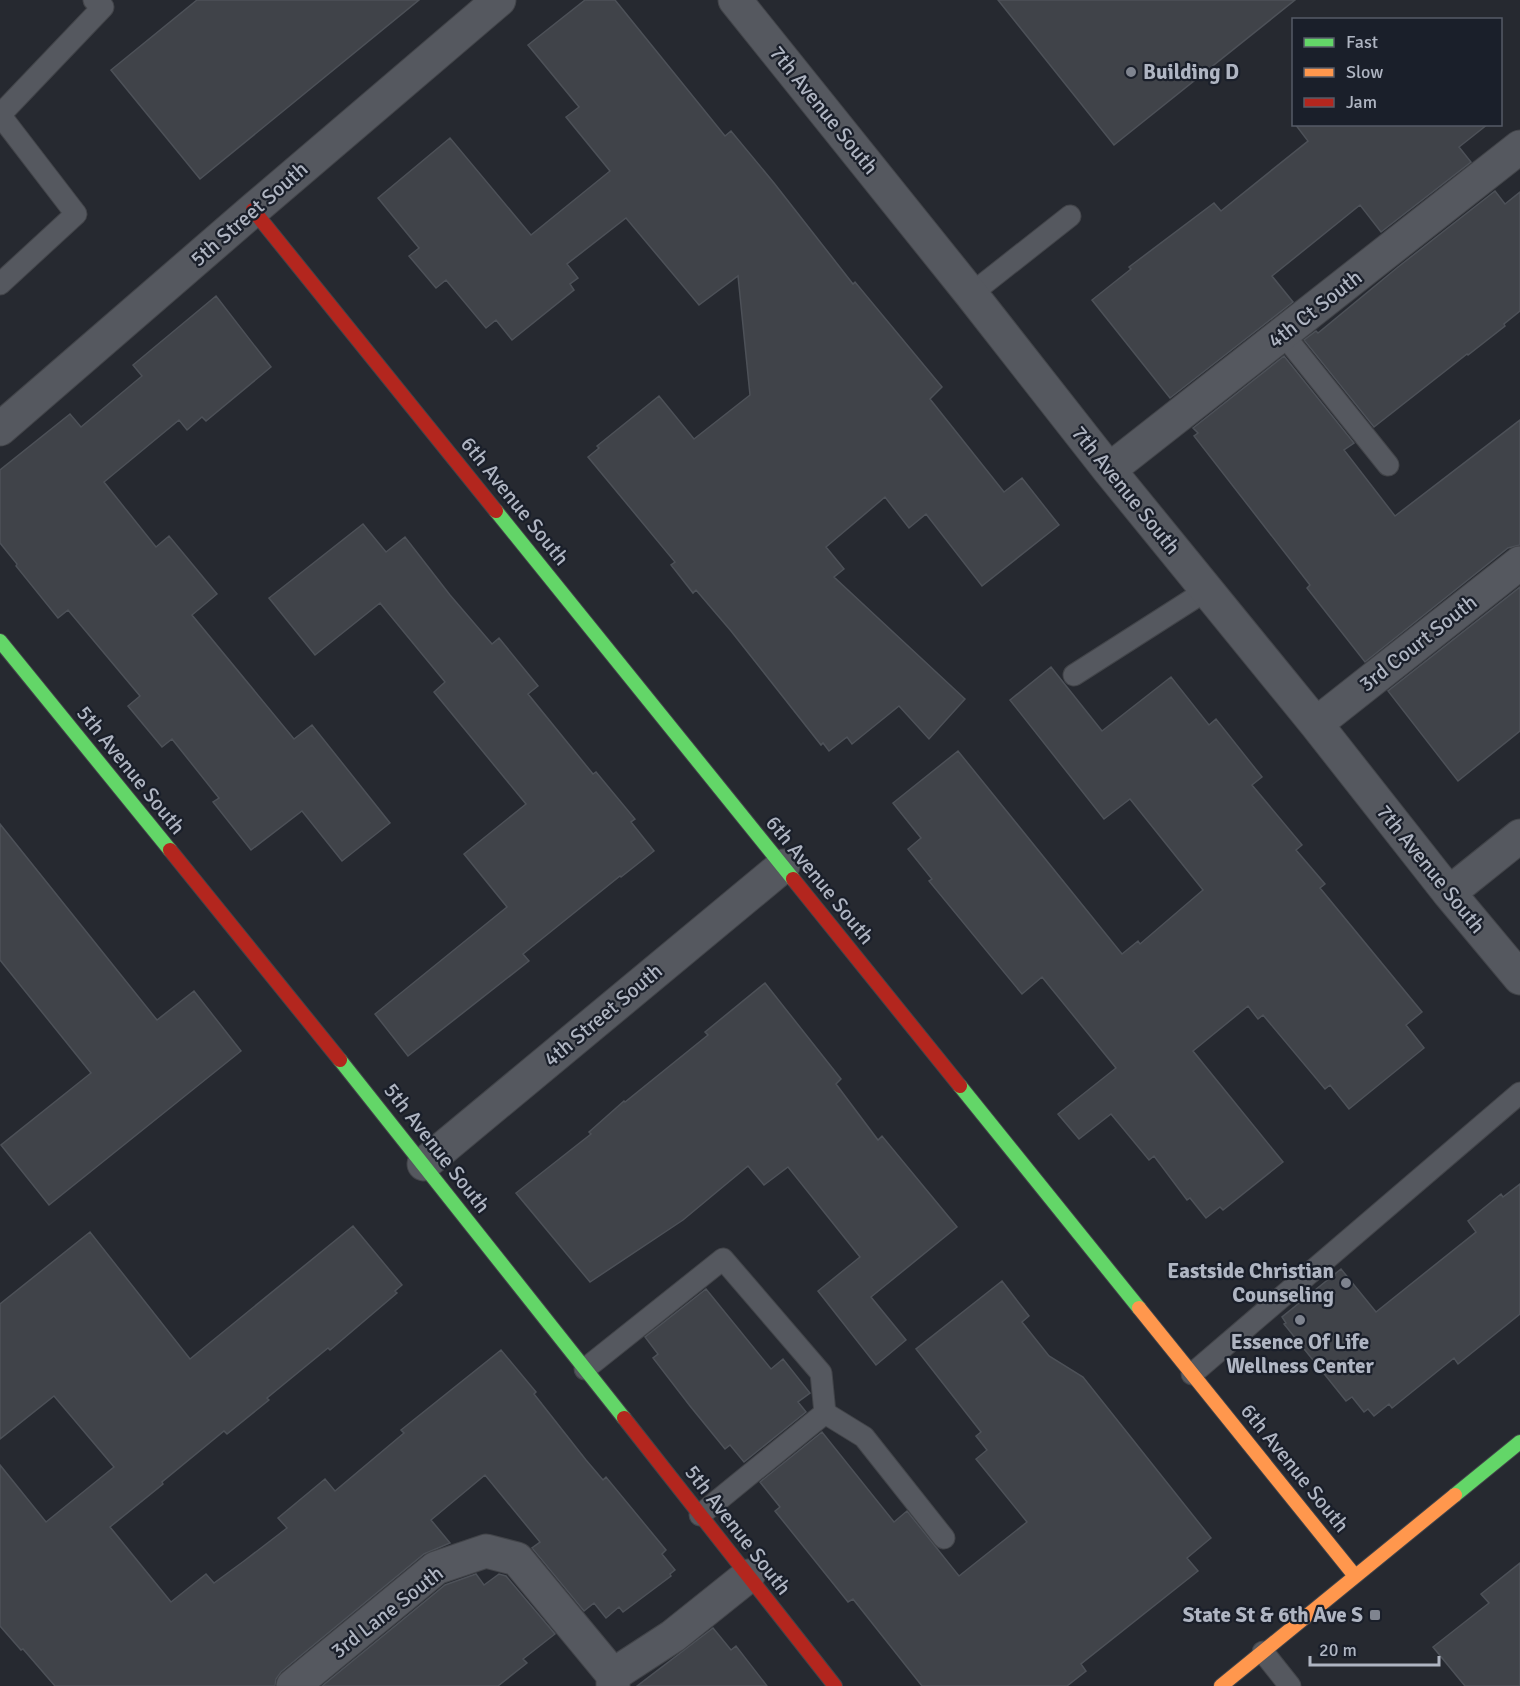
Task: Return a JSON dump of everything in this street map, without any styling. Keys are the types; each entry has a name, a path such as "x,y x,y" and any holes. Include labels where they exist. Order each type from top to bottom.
{"street":[{"name":"5th Street South","path":"0,429 500,0"},
{"name":"7th Avenue South","path":"735,0 1109,470 1520,978"},
{"name":"4th Ct South","path":"1109,470 1520,147"},
{"name":"6th Avenue South","path":"253,210 1355,1576"},
{"name":"3rd Court South","path":"1316,724 1520,563"},
{"name":"5th Avenue South","path":"0,641 424,1164 835,1686"},
{"path":"1449,893 1520,836"},
{"name":"4th Street South","path":"424,1164 783,866"},
{"path":"1221,1686 1520,1442"},
{"name":"3rd Lane South","path":"293,1686 436,1568 486,1551 517,1558 613,1681 748,1576"}],"lane":[{"path":"0,284 76,214 0,115 103,2"},
{"path":"971,294 1070,216"},
{"path":"1283,334 1388,465"},
{"path":"1074,675 1207,590"},
{"path":"1192,1374 1520,1093"},
{"path":"585,1369 723,1259 821,1374 825,1413"},
{"path":"700,1515 825,1413"},
{"path":"825,1413 864,1437 944,1538"},
{"path":"1263,1652 1290,1686"}],"building":[{"path":"197,0 419,0 200,179 111,70"},
{"path":"585,0 615,0 725,136 731,131 853,284 855,282 942,387 930,399 1004,492 1022,478 1059,525 982,586 926,514 909,528 885,497 826,547 844,569 834,577 965,699 929,739 899,706 852,744 847,737 829,751 823,743 821,745 731,631 696,590 693,593 671,565 675,562 588,457 599,448 597,446 659,396 694,439 750,395 738,276 699,305 626,218 567,264 578,278 570,284 574,290 512,340 496,320 486,328 446,280 436,288 409,256 419,248 378,198 450,138 531,235 610,171 566,117 579,107 528,45"},
{"name":"Building D","path":"998,0 1295,0 1114,145"},
{"path":"1297,126 1485,126 1459,147 1471,162 1381,232 1360,205 1272,276 1293,302 1170,398 1092,300 1131,269 1129,267 1214,203 1221,211 1308,141"},
{"path":"1495,191 1505,204 1520,192 1520,311 1504,324 1505,326 1374,427 1304,340 1316,331 1318,333"},
{"path":"216,296 271,367 206,421 202,417 187,430 179,420 104,482 156,547 169,536 217,594 192,615 294,739 312,725 390,823 342,861 302,811 251,850 213,802 219,798 172,739 162,747 128,706 140,696 68,610 58,618 0,543 0,470 70,414 81,427 142,376 133,365"},
{"path":"1284,356 1354,443 1344,450 1395,516 1520,420 1520,545 1508,548 1365,662 1307,588 1310,585 1194,436 1198,433 1193,428"},
{"path":"363,524 386,552 405,537 492,644 499,638 538,686 528,694 593,774 596,772 635,819 631,822 654,851 523,954 529,961 408,1056 375,1014 507,907 464,854 526,804 434,692 445,682 380,603 315,655 269,598"},
{"path":"1520,587 1520,731 1458,781 1388,691"},
{"path":"1051,667 1102,731 1171,677 1209,725 1216,719 1262,777 1252,785 1302,845 1296,850 1325,884 1320,888 1422,1012 1406,1025 1424,1048 1349,1109 1330,1085 1325,1089 1263,1015 1258,1019 1248,1006 1193,1051 1283,1162 1223,1210 1220,1207 1206,1218 1190,1198 1187,1200 1154,1156 1149,1160 1111,1114 1079,1139 1058,1114 1116,1068 1042,977 1022,994 929,881 932,879 908,849 921,838 893,803 958,751 1122,954 1138,941 1140,944 1203,890 1130,799 1104,819 1010,700"},
{"path":"0,824 157,1020 194,991 241,1051 49,1205 1,1145 91,1073 0,960"},
{"path":"765,983 841,1079 836,1084 878,1140 882,1136 957,1227 871,1297 906,1340 876,1365 818,1291 860,1257 788,1167 764,1185 748,1166 683,1220 590,1282 516,1193 591,1134 589,1132 624,1101 708,1035 705,1032"},
{"path":"1520,1184 1520,1314 1458,1364 1454,1358 1392,1408 1389,1404 1374,1416 1368,1409 1364,1412 1352,1397 1346,1401 1284,1324 1286,1323 1282,1317 1341,1269 1376,1312 1476,1232 1468,1221 1501,1194 1503,1197"},
{"path":"353,1226 402,1285 395,1291 397,1293 330,1350 328,1348 267,1398 269,1400 227,1434 224,1431 110,1527 171,1602 206,1574 214,1583 244,1561 287,1528 278,1518 325,1479 335,1491 404,1433 401,1430 501,1350 536,1392 534,1394 586,1460 603,1480 606,1477 666,1550 662,1554 675,1570 670,1574 671,1576 623,1612 619,1607 606,1618 594,1603 584,1611 532,1548 540,1542 485,1475 431,1520 450,1543 424,1554 281,1672 276,1679 275,1686 55,1686 0,1626 0,1465 46,1522 114,1467 54,1396 0,1439 0,1304 90,1232 190,1359"},
{"path":"1002,1281 1029,1316 1022,1322 1049,1356 1083,1377 1211,1538 1187,1558 1198,1571 1081,1664 1086,1671 1067,1686 922,1686 853,1599 848,1602 775,1511 780,1507 760,1482 822,1432 894,1522 907,1511 959,1576 1027,1522 976,1459 987,1450 976,1436 981,1432 916,1349"},
{"path":"706,1289 771,1369 783,1359 810,1393 798,1402 806,1412 744,1462 730,1445 725,1449 690,1406 653,1358 658,1354 645,1337"},
{"path":"1520,1563 1520,1686 1465,1686 1433,1647 1489,1603 1481,1594"},
{"path":"476,1574 484,1585 499,1574 506,1576 555,1634 523,1659 527,1663 498,1686 322,1686 445,1585"},
{"path":"713,1628 731,1650 736,1646 767,1686 637,1686"}],"traffic: fast":[{"path":"496,511 793,879"},
{"path":"0,641 170,850"},
{"path":"340,1060 624,1418"},
{"path":"960,1086 1139,1308"},
{"path":"1455,1495 1520,1442"}],"traffic: slow":[{"path":"1139,1308 1355,1576"},
{"path":"1221,1686 1455,1495"}],"traffic: jam":[{"path":"253,210 496,511"},
{"path":"170,850 340,1060"},
{"path":"793,879 960,1086"},
{"path":"624,1418 835,1686"}],"place":[{"name":"Building D","path":"1131,72"},
{"name":"Eastside Christian Counseling","path":"1346,1283"},
{"name":"Essence Of Life Wellness Center","path":"1300,1320"},
{"name":"State St & 6th Ave S","path":"1375,1615"}]}
